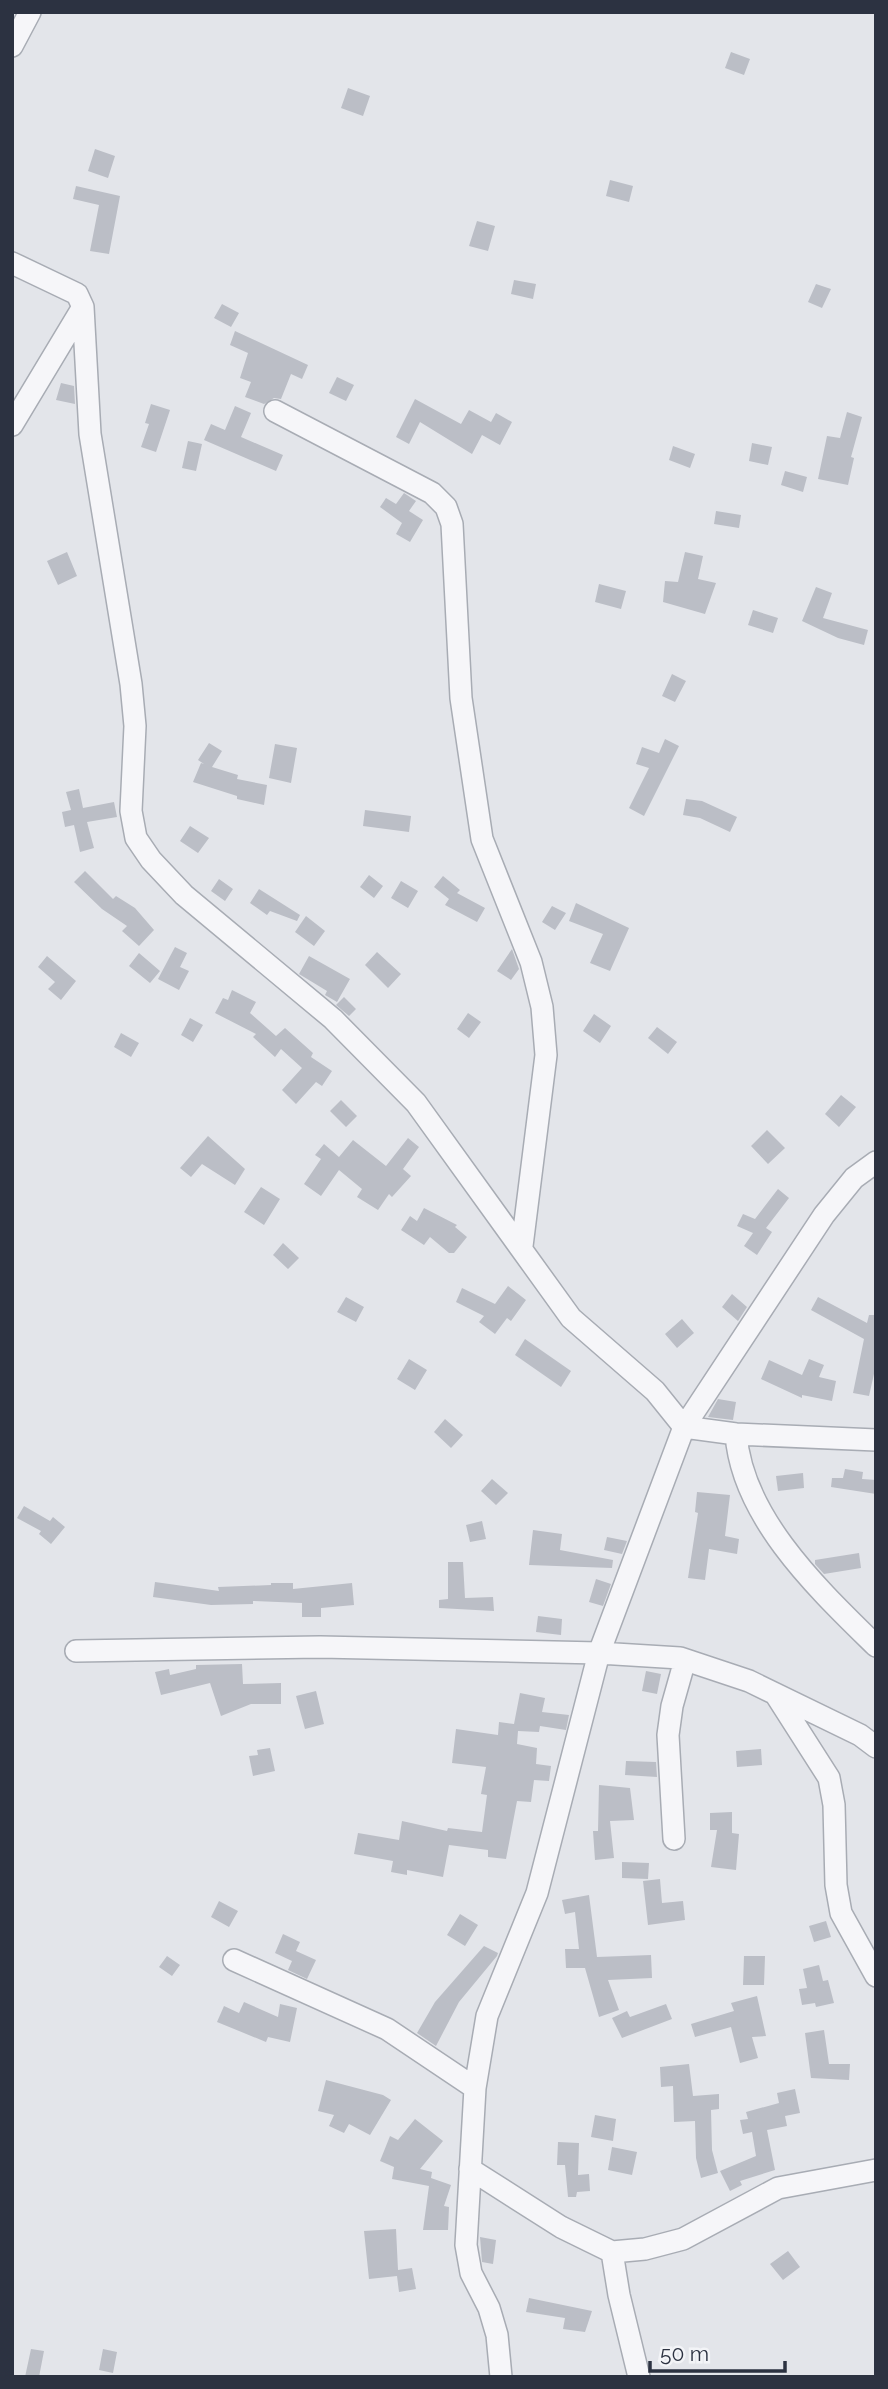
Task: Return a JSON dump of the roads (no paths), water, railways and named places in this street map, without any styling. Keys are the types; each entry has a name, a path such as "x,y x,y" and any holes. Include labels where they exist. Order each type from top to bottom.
{"street":[{"path":"12,46 30,12"},
{"path":"12,263 76,294 83,307 90,434 135,726 131,811 136,838 151,860 184,895 333,1019 415,1103 522,1246 571,1318 655,1391 684,1427 736,1434 876,1440"},
{"path":"12,425 83,307"},
{"path":"275,411 432,493 446,508 452,524 461,698 482,839 531,962 542,1007 546,1055 522,1246"},
{"path":"502,2377 497,2335 489,2308 471,2273 466,2245 475,2088 487,2016 537,1893 599,1653 684,1427 824,1215 853,1178 876,1162"},
{"path":"736,1434 740,1465 749,1485 791,1556 876,1646"},
{"path":"76,1651 320,1647 599,1653 685,1660 749,1681 860,1735 876,1746"},
{"path":"674,1839 668,1735 672,1706 685,1660"},
{"path":"776,1694 829,1779 834,1805 836,1885 841,1913 876,1976"},
{"path":"234,1960 387,2029 475,2088"},
{"path":"470,2168 561,2227 612,2252 645,2249 683,2239 778,2188 876,2170"},
{"path":"612,2252 618,2295 639,2377"}]}
